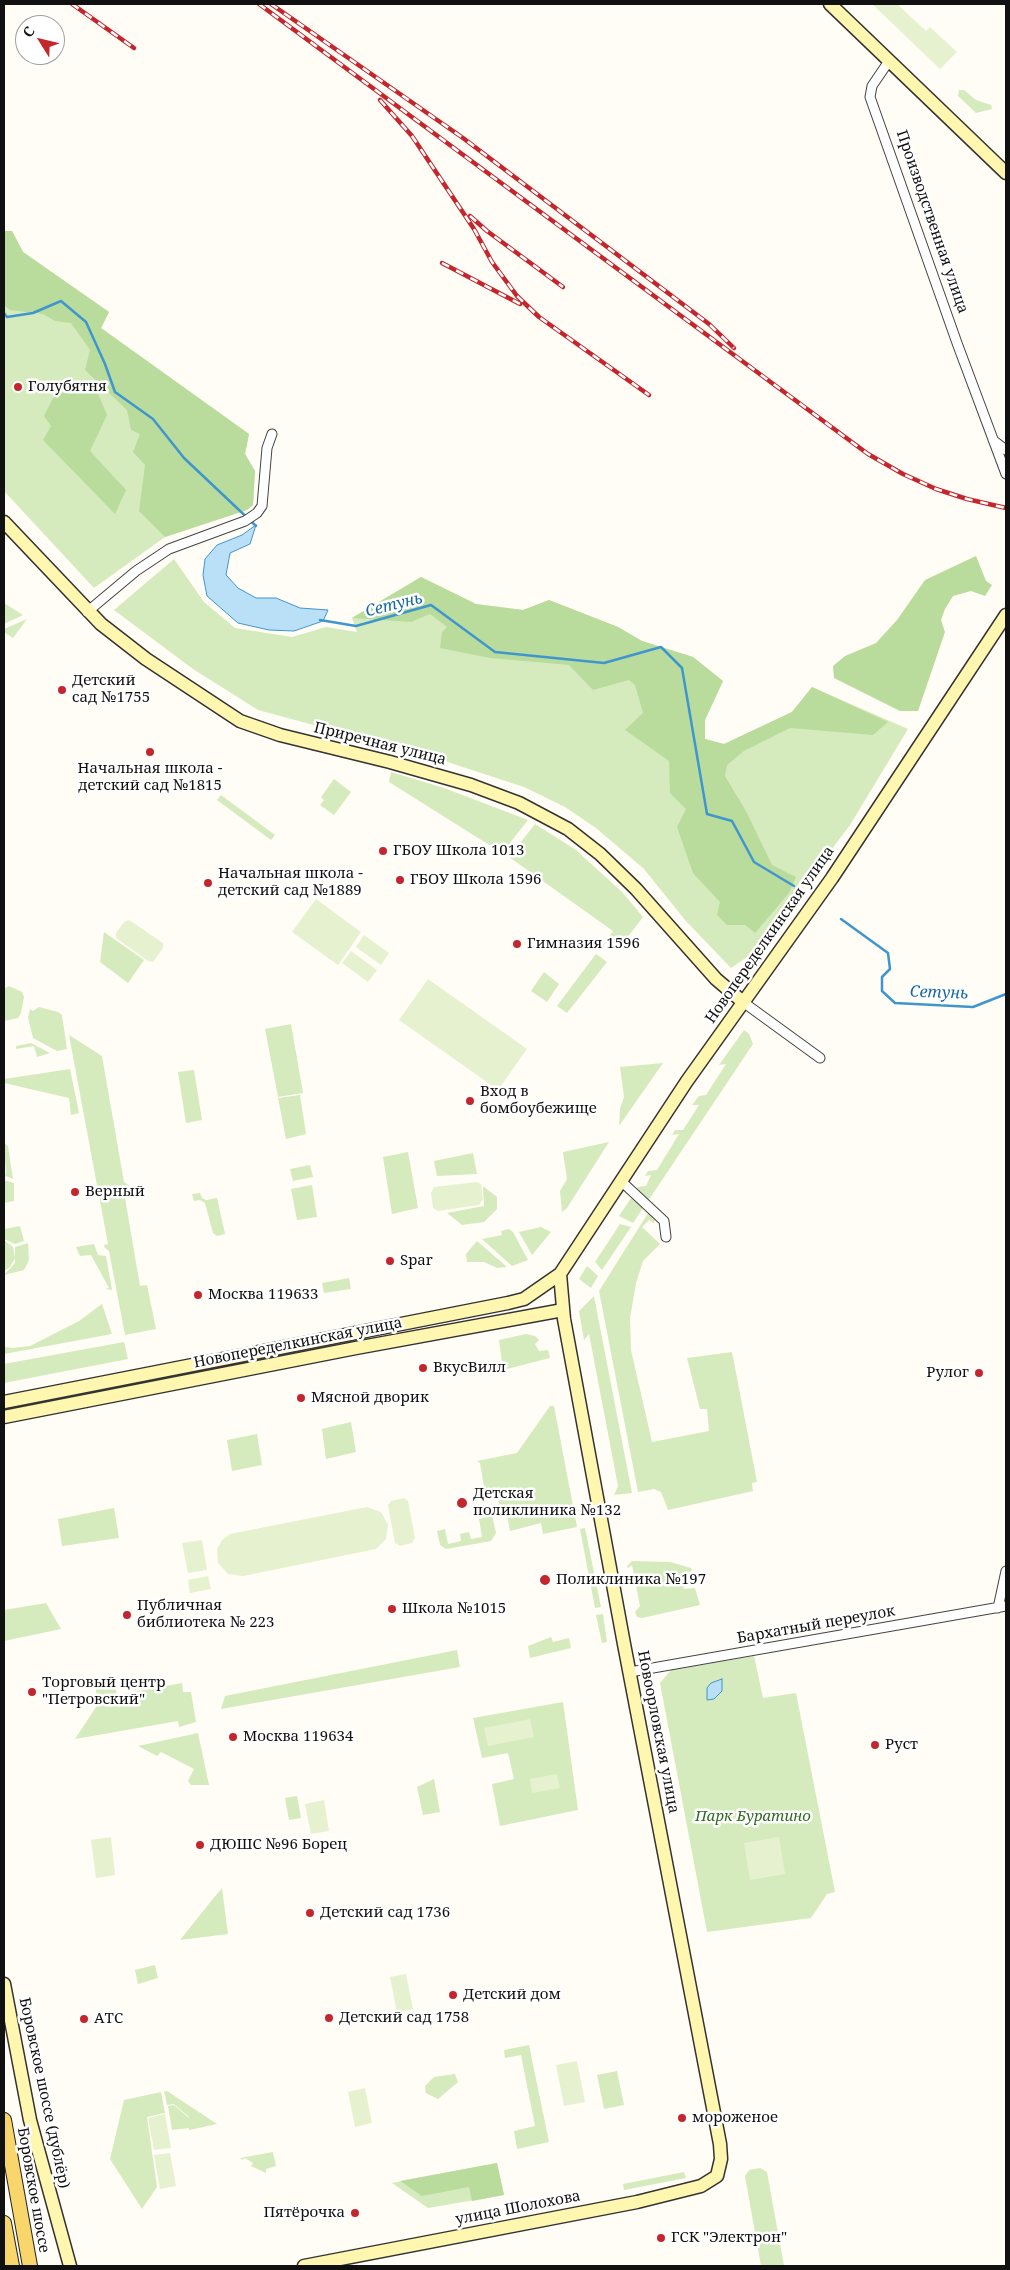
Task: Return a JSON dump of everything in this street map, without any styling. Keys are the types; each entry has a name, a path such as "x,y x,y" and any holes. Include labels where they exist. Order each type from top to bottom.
{"main road":[{"name":"Боровское шоссе","path":"4,2120 30,2266"},
{"path":"4,2223 12,2266"}],"street":[{"path":"830,4 1006,173"},
{"name":"Производственная улица","path":"889,61 872,86 870,97 1006,474"},
{"path":"87,612 136,571 169,549 245,521 257,513 262,506 267,448 272,434"},
{"path":"992,438 1006,450"},
{"name":"Приречная улица","path":"4,522 87,612 146,659 240,721 280,735 390,762 470,785 519,803 561,824 600,854 625,878 716,979 743,1002"},
{"name":"Новопеределкинская улица","path":"4,1402 508,1303 524,1298 560,1274 687,1081 832,878 1006,615"},
{"path":"743,1002 820,1058"},
{"path":"621,1181 648,1204 664,1222 666,1237"},
{"path":"560,1274 563,1310"},
{"name":"Новопеределкинская улица","path":"4,1417 356,1348 563,1310"},
{"name":"Новоорловская улица","path":"563,1310 721,2159"},
{"path":"1002,1607 1006,1570"},
{"name":"Бархатный переулок","path":"630,1672 1002,1607"},
{"name":"Боровское шоссе (дублёр)","path":"4,1984 30,2120 70,2266"},
{"name":"улица Шолохова","path":"304,2266 637,2202 701,2186 717,2176 721,2159"}],"green space":[{"path":"872,4 897,4 926,31 930,27 957,52 940,69"},
{"path":"959,90 964,90 976,100 991,105 992,109 976,113 958,96"},
{"path":"4,231 12,231 23,252 109,312 101,328 249,434 245,454 255,471 253,505 247,510 165,537 94,588 4,491"},
{"path":"4,231 12,231 23,252 109,312 101,328 249,434 245,454 255,471 253,505 247,510 165,537 139,511 145,465 133,452 140,434 131,430 127,410 85,370 90,350 71,323 55,321 43,314 10,310 4,305"},
{"path":"84,382 98,393 107,415 90,451 126,490 115,514 43,440 51,426 44,416 53,398"},
{"path":"976,556 986,581 992,585 985,596 971,591 953,596 945,609 941,620 945,632 918,711 900,711 834,678 833,666 845,656 876,643 897,620 925,580"},
{"path":"174,559 204,602 235,628 292,637 326,627 357,632 352,618 421,577 476,604 523,610 549,600 618,627 642,641 693,657 723,681 705,720 705,739 724,744 792,712 812,687 908,729 850,825 753,953 731,968 685,920 644,869 596,828 565,807 524,787 429,756 258,710 193,669 114,610"},
{"path":"421,577 476,604 523,610 549,600 618,627 642,641 693,657 723,681 705,720 705,739 724,744 792,712 812,687 888,722 873,735 790,728 744,751 727,765 725,776 747,813 772,865 796,877 789,893 755,933 745,925 727,925 717,915 720,902 693,873 677,827 686,809 670,793 669,761 625,730 643,713 635,685 629,680 593,690 569,665 490,658 440,648 442,632 447,627 430,614 411,622 352,618"},
{"path":"4,603 23,615 4,624"},
{"path":"27,619 13,638 4,632 4,629"},
{"path":"391,772 444,788 528,820 502,853 389,782"},
{"path":"334,779 351,792 334,815 320,805 324,800 321,797"},
{"path":"221,795 275,835 271,840 217,800"},
{"path":"535,824 576,850 622,892 643,917 620,947 610,941 606,942 596,954 607,962 567,1013 557,1006 613,931 509,857"},
{"path":"316,899 361,932 338,965 292,932"},
{"path":"129,920 163,943 163,948 153,962 148,961 116,938 116,933 124,922"},
{"path":"104,932 144,960 128,983 100,962"},
{"path":"364,935 389,953 381,965 356,947"},
{"path":"351,951 377,970 368,982 342,963"},
{"path":"544,972 559,984 547,1002 531,991"},
{"path":"428,979 527,1049 498,1090 399,1020"},
{"path":"9,986 22,992 24,997 21,1013 18,1018 4,1021 4,989"},
{"path":"39,1007 58,1012 62,1015 67,1049 57,1051 33,1038 28,1017 30,1009 33,1011"},
{"path":"291,1024 303,1093 278,1097 265,1029"},
{"path":"744,1030 749,1034 753,1044 648,1201 636,1191 638,1187 646,1186 651,1175 645,1176 648,1171 657,1170 679,1134 672,1135 675,1130 683,1130 699,1105 692,1105 699,1096 706,1095 726,1064 719,1065"},
{"path":"69,1035 102,1056 124,1182 130,1186 130,1190 124,1192 140,1286 147,1285 156,1329 125,1335 109,1251 104,1245 108,1244"},
{"path":"31,1043 50,1053 37,1057 34,1046 16,1049 16,1046"},
{"path":"663,1063 619,1126 620,1109 624,1097 620,1067"},
{"path":"70,1069 79,1113 71,1115 69,1098 4,1083 4,1079"},
{"path":"194,1070 202,1120 186,1123 178,1072"},
{"path":"300,1095 306,1134 286,1139 278,1098"},
{"path":"609,1142 567,1208 562,1212 560,1191 567,1179 563,1152"},
{"path":"4,1143 8,1146 13,1179 6,1176"},
{"path":"408,1152 418,1208 392,1214 383,1157"},
{"path":"473,1153 477,1174 437,1176 434,1161"},
{"path":"310,1165 313,1177 293,1181 290,1169"},
{"path":"4,1180 14,1183 14,1201 4,1203"},
{"path":"477,1182 481,1184 483,1199 479,1205 438,1211 433,1208 431,1193 434,1187"},
{"path":"312,1185 317,1217 297,1220 291,1189"},
{"path":"483,1186 497,1197 497,1209 484,1222 462,1225 447,1213 484,1206"},
{"path":"200,1193 202,1198 206,1200 217,1198 225,1234 217,1236 213,1233 205,1203 200,1200 194,1201 192,1194"},
{"path":"631,1198 643,1208 633,1223 619,1216"},
{"path":"650,1210 658,1217 653,1223 649,1220 642,1227 660,1244 643,1261 636,1283 630,1318 631,1350 652,1442 709,1431 707,1409 700,1409 687,1358 732,1352 757,1482 752,1483 753,1491 668,1510 661,1492 654,1489 638,1492 599,1291"},
{"path":"620,1224 631,1227 602,1270 595,1262"},
{"path":"20,1226 24,1241 15,1244 4,1239 4,1229"},
{"path":"541,1227 551,1232 532,1255 519,1232"},
{"path":"509,1229 513,1232 528,1260 512,1266 482,1239 502,1235 501,1231"},
{"path":"4,1240 13,1247 15,1258 10,1267 4,1271"},
{"path":"477,1241 507,1267 497,1268 484,1262 467,1262 466,1254"},
{"path":"28,1243 29,1260 24,1270 4,1275 15,1263 15,1247"},
{"path":"94,1244 98,1255 106,1256 112,1290 105,1289 109,1288 91,1255 80,1256 76,1247"},
{"path":"587,1266 598,1276 591,1288 579,1279"},
{"path":"349,1278 351,1289 324,1293 322,1283"},
{"path":"594,1296 632,1493 614,1495 618,1486 589,1334 584,1340 579,1311"},
{"path":"102,1304 112,1334 4,1354 4,1347 30,1346 79,1321"},
{"path":"526,1334 535,1336 539,1340 535,1344 539,1351 548,1350 550,1358 503,1370 499,1340"},
{"path":"124,1342 128,1359 4,1383 4,1364"},
{"path":"550,1406 554,1406 577,1527 543,1534 541,1523 510,1531 507,1514 501,1515 498,1498 486,1499 480,1463 477,1461 517,1453"},
{"path":"351,1422 356,1452 326,1459 322,1429"},
{"path":"257,1434 262,1465 232,1471 227,1440"},
{"path":"404,1498 408,1501 415,1538 412,1543 400,1546 395,1543 388,1505 391,1501"},
{"path":"367,1507 381,1512 388,1525 386,1539 376,1549 243,1576 228,1574 218,1563 217,1549 222,1540 230,1534"},
{"path":"114,1508 119,1538 62,1546 58,1519"},
{"path":"492,1515 496,1533 491,1541 446,1549 440,1545 437,1531 445,1529 448,1544 461,1541 460,1534 469,1532 471,1539 482,1537 479,1519"},
{"path":"585,1528 601,1607 595,1608 580,1529"},
{"path":"202,1540 207,1570 188,1573 182,1543"},
{"path":"632,1561 670,1562 691,1568 692,1571 681,1574 684,1589 695,1588 700,1605 642,1618 637,1617 635,1612 640,1606 632,1565 628,1568 627,1566"},
{"path":"208,1576 211,1589 190,1593 188,1580"},
{"path":"46,1603 61,1629 4,1641 4,1610"},
{"path":"603,1614 607,1642 602,1643 596,1615"},
{"path":"551,1637 553,1642 569,1638 571,1648 530,1658 528,1646"},
{"path":"457,1650 460,1667 221,1709 225,1696"},
{"name":"Парк Буратино","path":"754,1656 763,1698 796,1693 835,1892 827,1894 811,1918 707,1932 660,1683 671,1670"},
{"path":"114,1680 117,1695 182,1683 183,1692 191,1692 196,1722 179,1727 178,1721 75,1739 98,1704 95,1684"},
{"path":"563,1702 578,1810 500,1826 492,1784 514,1779 508,1753 482,1758 473,1718"},
{"path":"530,1719 534,1737 488,1746 484,1728"},
{"path":"198,1733 209,1785 191,1785 188,1781 194,1769 161,1752 157,1756 138,1746"},
{"path":"557,1774 560,1788 532,1793 530,1779"},
{"path":"434,1779 440,1812 423,1815 417,1787"},
{"path":"297,1796 301,1818 289,1820 285,1798"},
{"path":"324,1800 329,1831 311,1834 305,1804"},
{"path":"111,1837 115,1875 96,1878 91,1840"},
{"path":"779,1837 785,1874 750,1880 744,1843"},
{"path":"222,1888 228,1934 180,1940 212,1900"},
{"path":"155,1965 158,1978 138,1984 135,1970"},
{"path":"406,1974 413,2009 397,2013 390,1977"},
{"path":"529,2045 549,2142 517,2149 514,2131 535,2126 521,2055 505,2058 504,2050"},
{"path":"577,2061 585,2102 564,2106 556,2065"},
{"path":"617,2071 624,2105 604,2109 597,2075"},
{"path":"455,2074 458,2082 438,2099 426,2093 425,2086 434,2077"},
{"path":"365,2088 372,2123 355,2127 348,2092"},
{"path":"164,2091 167,2091 217,2124 189,2130 189,2128 172,2130 168,2106 174,2105 189,2117 174,2104 167,2105"},
{"path":"161,2092 165,2113 147,2117 157,2187 142,2209 110,2159 124,2100"},
{"path":"165,2114 171,2148 154,2150 148,2118"},
{"path":"273,2152 276,2166 266,2169 266,2173 251,2166 253,2163 245,2158 242,2160 240,2158"},
{"path":"170,2153 176,2186 160,2189 154,2155"},
{"path":"497,2163 504,2195 428,2208 392,2183"},
{"path":"497,2163 504,2195 472,2201 469,2187 422,2196 400,2181"},
{"path":"760,2168 767,2172 784,2266 761,2266 745,2176 749,2170"},
{"path":"684,2172 686,2178 624,2190 623,2184"}],"water":[{"path":"256,525 250,544 230,553 226,575 238,588 256,598 276,598 300,608 328,610 323,621 294,631 269,630 238,623 207,596 203,575 205,559 217,545 242,535"},
{"path":"722,1679 722,1691 714,1699 707,1700 707,1688 711,1683"}],"waterway":[{"name":"Сетунь","path":"4,313 7,317 33,313 61,301 86,322 115,392 153,419 184,458 256,526"},
{"name":"Сетунь","path":"320,620 356,626 431,605 495,652 604,663 661,647 682,668 707,814 732,821 754,862 794,886"},
{"name":"Сетунь","path":"841,919 888,953 890,969 882,977 882,991 895,1003 973,1007 1006,994"}],"railway":[{"path":"72,4 134,48"},
{"path":"259,4 868,454 903,474 936,489 967,499 1006,508"},
{"path":"271,4 463,138 709,324 734,348"},
{"path":"380,100 412,136 474,229 492,262 517,296 539,317 649,395"},
{"path":"470,216 487,231 563,287"},
{"path":"442,263 520,304"}],"place":[{"name":"Голубятня","path":"18,387"},
{"name":"Детский сад №1755","path":"62,690"},
{"name":"Начальная школа - детский сад №1815","path":"150,752"},
{"name":"ГБОУ Школа 1013","path":"383,851"},
{"name":"ГБОУ Школа 1596","path":"400,880"},
{"name":"Начальная школа - детский сад №1889","path":"208,883"},
{"name":"Гимназия 1596","path":"517,944"},
{"name":"Вход в бомбоубежище","path":"470,1101"},
{"name":"Верный","path":"75,1192"},
{"name":"Spar","path":"390,1261"},
{"name":"Москва 119633","path":"198,1295"},
{"name":"ВкусВилл","path":"423,1368"},
{"name":"Рулог","path":"979,1373"},
{"name":"Мясной дворик","path":"301,1398"},
{"name":"Детская поликлиника №132","path":"462,1503"},
{"name":"Поликлиника №197","path":"545,1580"},
{"name":"Школа №1015","path":"392,1609"},
{"name":"Публичная библиотека № 223","path":"127,1615"},
{"name":"Торговый центр \"Петровский\"","path":"32,1692"},
{"name":"Москва 119634","path":"233,1737"},
{"name":"Руст","path":"875,1745"},
{"name":"ДЮШС №96 Борец","path":"200,1845"},
{"name":"Детский сад 1736","path":"310,1913"},
{"name":"Детский дом","path":"453,1995"},
{"name":"Детский сад 1758","path":"329,2018"},
{"name":"АТС","path":"84,2019"},
{"name":"мороженое","path":"682,2118"},
{"name":"Пятёрочка","path":"355,2213"},
{"name":"ГСК \"Электрон\"","path":"661,2238"}]}
